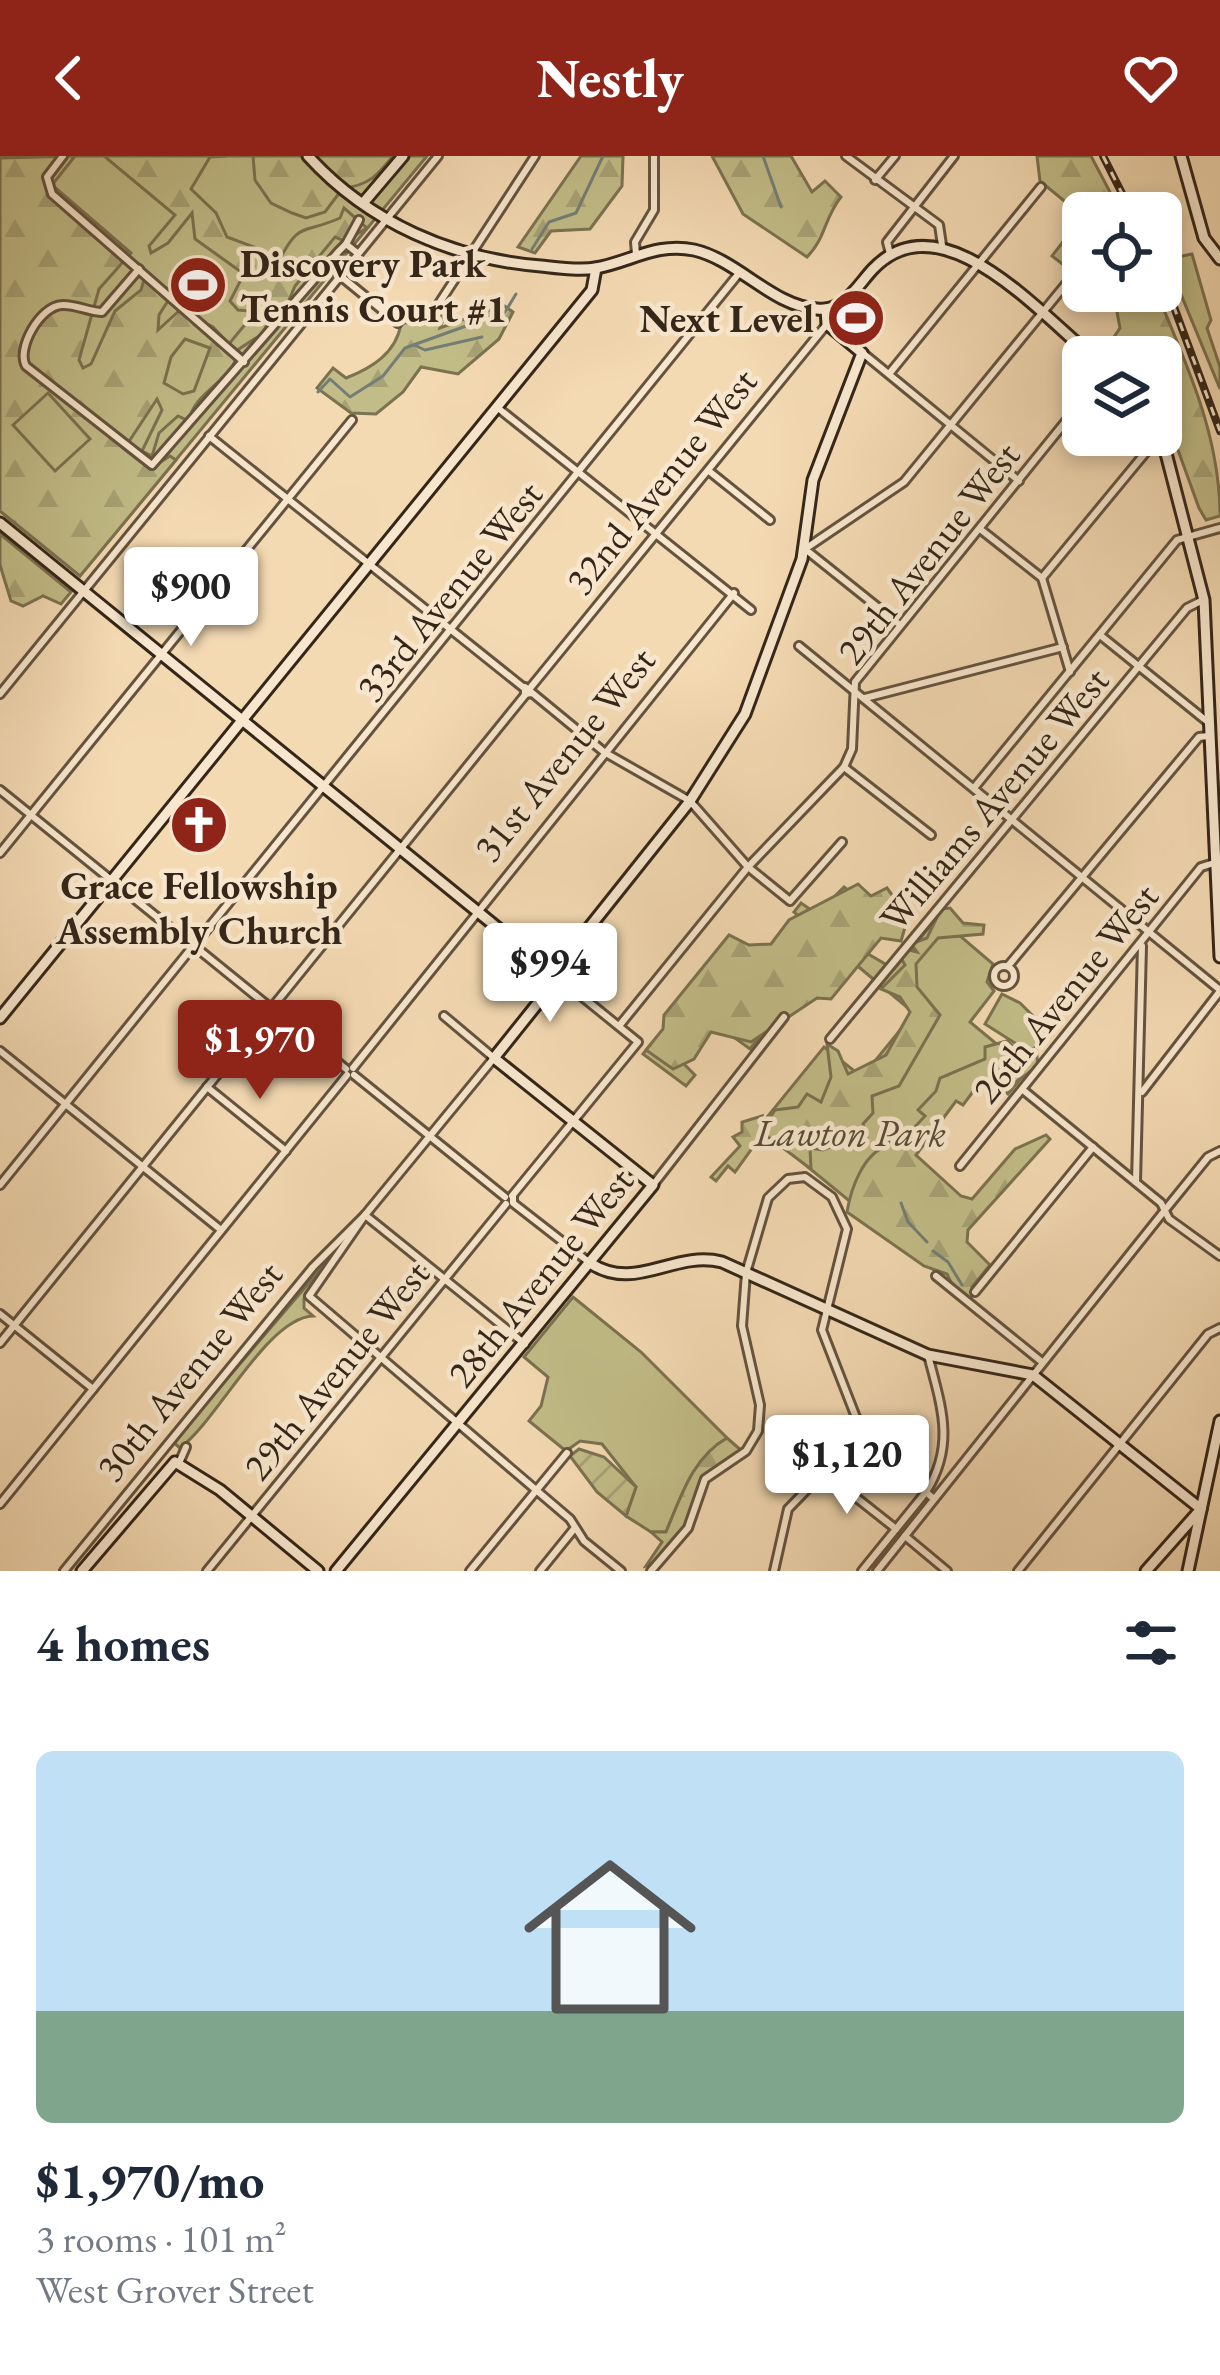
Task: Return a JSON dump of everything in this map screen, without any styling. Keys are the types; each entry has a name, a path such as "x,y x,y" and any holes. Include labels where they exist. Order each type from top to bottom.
{"street":[{"path":"63,156 47,177 52,194 244,362"},
{"path":"308,156 386,218 470,258 596,268 636,255 689,249 803,306 826,309 850,296 890,254 917,244 942,245 978,265 1067,336"},
{"path":"364,202 403,156"},
{"path":"0,694 438,156"},
{"path":"438,305 536,156"},
{"path":"636,255 635,242 652,218 654,156"},
{"path":"846,156 911,209 939,225 942,245"},
{"path":"875,180 895,156"},
{"path":"890,254 887,242 954,156"},
{"path":"1181,156 1204,238 1220,260"},
{"path":"889,374 1041,188"},
{"path":"139,269 102,312 64,305 53,308 23,344 21,362 152,465 346,244 359,220"},
{"path":"346,244 356,252"},
{"path":"0,1018 592,290 596,268"},
{"name":"33rd Avenue West","path":"0,1185 740,272"},
{"path":"338,274 398,323"},
{"path":"805,549 904,482 1062,289"},
{"path":"826,309 827,325 1019,481"},
{"name":"32nd Avenue West","path":"0,1343 827,325"},
{"path":"805,549 813,480 862,352"},
{"path":"498,408 751,610"},
{"path":"0,853 352,420"},
{"name":"29th Avenue West","path":"844,766 852,749 855,682 1062,427"},
{"path":"209,436 604,752 690,801 748,867 790,901 842,842"},
{"path":"1042,578 1142,456"},
{"path":"1168,456 1204,600 1220,957"},
{"path":"709,471 770,520"},
{"path":"0,523 619,1026 748,867 844,766 931,835"},
{"path":"980,528 1042,578 1070,672"},
{"path":"974,788 1177,541 1220,528"},
{"path":"805,549 900,625"},
{"name":"30th Avenue West","path":"381,1358 309,1296 365,1215 550,988 553,973 690,801 745,714 805,549"},
{"name":"31st Avenue West","path":"0,1504 734,593"},
{"name":"Williams Avenue West","path":"830,1039 1187,608 1204,600"},
{"path":"1100,635 1212,730"},
{"path":"800,646 1220,990 1140,1094"},
{"path":"865,698 1063,647"},
{"path":"1008,967 1199,736 1212,730"},
{"path":"0,790 590,1264 626,1277 706,1258 827,1305 928,1355 1033,1375 1201,1509"},
{"name":"26th Avenue West","path":"960,1166 1201,867 1218,863"},
{"path":"1136,1182 1142,943"},
{"path":"444,1016 653,1185"},
{"name":"28th Avenue West","path":"336,1571 526,1344 784,1017"},
{"name":"29th Avenue West","path":"207,1571 638,1042 619,1026"},
{"path":"0,1051 221,1230"},
{"path":"207,1088 286,1151"},
{"path":"1023,1090 1136,1182 1169,1219 1220,1256"},
{"path":"975,1292 1093,1147"},
{"path":"877,1571 1208,1157 1220,1151"},
{"path":"651,1571 688,1528 705,1478 746,1451 758,1432 760,1405 742,1325 746,1273 768,1198 784,1182 805,1177 832,1197 847,1229 827,1305 823,1342 857,1420 848,1447 788,1509 774,1571"},
{"path":"365,1215 526,1344"},
{"name":"30th Avenue West","path":"64,1571 313,1267 365,1215"},
{"path":"936,1276 1042,1362"},
{"path":"0,1314 93,1389"},
{"path":"1018,1571 1208,1334 1220,1328"},
{"path":"862,1571 940,1470 947,1433 928,1355"},
{"path":"381,1358 570,1519 574,1529 621,1571"},
{"path":"1188,1571 1220,1421"},
{"name":"30th Avenue West","path":"82,1571 179,1463 186,1447"},
{"path":"470,1571 567,1453"},
{"path":"179,1463 317,1571"},
{"path":"824,1472 896,1529"},
{"path":"926,1492 934,1499"},
{"path":"1146,1571 1201,1509"},
{"path":"540,1571 574,1529"},
{"path":"905,1536 947,1571"},
{"path":"1170,1542 1192,1550"}],"green space":[{"path":"0,156 427,156 80,576 0,511"},
{"path":"75,156 52,185 131,253 99,289 79,360 83,368 91,364 115,311 141,290 145,276 171,296 159,315 158,330 180,310 213,327 229,344 252,316 262,316 268,323 262,334 239,349 230,370 198,401 189,421 178,416 159,433 152,456 142,451 162,410 157,399 124,449 150,469 170,456 176,460 80,576 0,511 0,158","holes":["185,339 210,348 194,391 183,394 164,383 171,357","48,393 90,439 55,471 13,425"]},
{"path":"104,156 226,156 210,157 191,189 216,213 227,237 262,250 278,263 297,234 340,218 344,208 367,228 345,241 335,237 295,286 283,314 238,310 230,301 244,274 195,239 192,213 168,243 151,253 149,246 175,215"},
{"path":"253,156 393,156 372,178 343,188 325,212 306,218 271,203 255,180"},
{"path":"581,156 623,156 622,186 590,229 551,231 535,253 518,247"},
{"path":"712,156 791,156 812,192 825,181 841,197 807,257 743,214"},
{"path":"1037,156 1091,156 1110,192 1062,192 1062,199 1040,181"},
{"path":"1062,243 1062,264 1052,256"},
{"path":"1192,254 1211,320 1207,328 1220,367 1220,389 1182,297 1182,256"},
{"path":"431,304 444,317 440,328 503,305 513,312 499,339 458,374 421,367 403,392 376,414 351,413 317,388 333,368 346,378 374,364 394,343 401,324 415,321"},
{"path":"1117,312 1165,312 1174,336 1115,336 1120,328"},
{"path":"1182,354 1208,429 1220,516 1206,520 1180,456"},
{"path":"0,534 71,592 61,604 43,596 23,606 11,601 0,565"},
{"path":"858,884 871,896 887,888 908,917 901,941 881,938 831,999 817,998 751,1042 711,1032 694,1059 673,1069 646,1050 663,1029 664,1015 729,935 749,945 771,944 789,920"},
{"name":"Lawton Park","path":"844,887 884,918 863,951 894,969 938,917 993,964 987,982 994,991 970,1022 1028,1070 1008,1094 973,1066 898,1157 961,1292 759,1127 824,1047 862,1077 914,1013 848,958 784,1006 750,1049 713,1022 682,1062 695,1075 686,1086 643,1054 688,1000 775,949 802,919 794,912 801,903 817,914"},
{"path":"950,908 963,923 984,925 983,934 938,938 916,964 917,987 940,1015 899,1086 872,1096 873,1113 863,1124 868,1142 856,1144 851,1139 823,1150 810,1148 811,1169 763,1133 735,1172 728,1166 716,1181 711,1177 740,1146 733,1137 742,1132 742,1122 762,1116 760,1123 766,1124 775,1110 798,1107 807,1094 821,1102 831,1077 827,1044 838,1051 848,1074 886,1055 910,1012 900,997 881,989 905,965 901,958 909,950 917,952 911,944 927,938 941,909"},
{"path":"1002,994 1020,1003 1052,1035 1024,1056 1015,1043 985,1024"},
{"path":"1007,1041 1025,1056 1036,1047 1038,1066 1006,1089 978,1085 963,1105 956,1101 916,1155 961,1196 972,1199 1015,1149 1046,1135 1050,1139 968,1230 967,1242 990,1265 972,1287 971,1300 955,1290 947,1274 924,1266 847,1212 860,1173 888,1145 891,1130 913,1137 913,1129 925,1116 918,1110 936,1091 940,1078 985,1059 985,1047"},
{"path":"338,1249 304,1299 304,1308 313,1316 278,1334 180,1448 173,1442"},
{"path":"573,1297 641,1352 727,1438 696,1467 666,1532 651,1532 626,1516 636,1487 602,1444 580,1441 566,1451 529,1421 541,1406 548,1377 524,1357"},
{"path":"727,1438 742,1451 709,1478 669,1552 646,1566 662,1542 651,1532 666,1532 696,1467"},
{"path":"579,1449 604,1457 636,1487 626,1516 597,1492 570,1456"}],"waterway":[{"path":"532,249 549,222 576,213 603,156"},
{"path":"763,156 781,207"},
{"path":"318,392 330,379 350,397 383,376 405,348 505,312 516,294"},
{"path":"414,345 425,350 482,337"},
{"path":"901,1203 908,1222 927,1242"},
{"path":"933,1251 948,1262 962,1285"}],"railway":[{"path":"1103,156 1121,192"},
{"path":"1176,312 1220,431"}],"place":[{"name":"Discovery Park Tennis Court #1","path":"198,285"},
{"name":"Next Level","path":"856,318"},
{"name":"Grace Fellowship Assembly Church","path":"199,825"}]}
